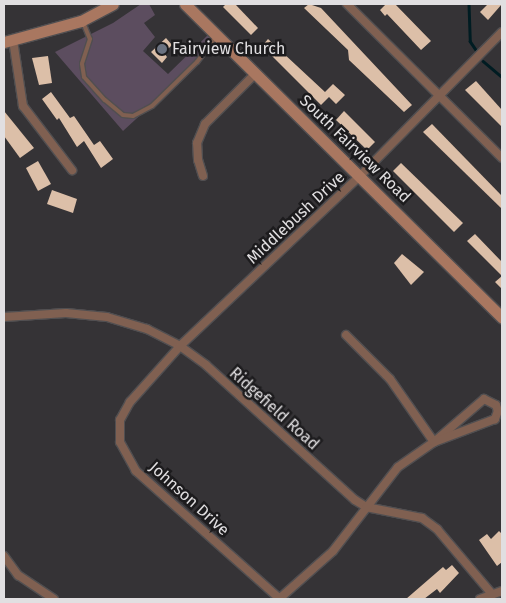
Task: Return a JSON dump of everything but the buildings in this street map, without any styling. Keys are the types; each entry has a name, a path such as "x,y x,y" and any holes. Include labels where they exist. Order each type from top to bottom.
{"street":[{"path":"72,170 24,106 8,41 82,20 113,4"},
{"name":"South Fairview Road","path":"186,4 502,318"},
{"path":"347,4 502,158"},
{"name":"Middlebush Drive","path":"130,402 180,346 360,176 502,32"},
{"path":"203,176 198,160 197,143 205,124 255,74"},
{"name":"Ridgefield Road","path":"4,317 66,313 108,317 147,329 180,346 366,507 422,518 437,528 492,594"},
{"path":"346,335 390,379 434,442"},
{"path":"280,599 333,551 398,467 434,442 484,399 496,405 498,411 494,419 434,442"},
{"name":"Johnson Drive","path":"130,402 120,420 120,442 126,458 280,599"},
{"path":"4,556 18,575 54,599"},
{"path":"480,599 502,591"}],"lane":[{"path":"82,20 90,39 82,64 84,77 104,100 123,115 132,116 152,106 197,62 217,36"}],"shaded area":[{"path":"141,4 149,4 155,15 144,23 155,37 143,51 168,74 211,32 221,41 123,131 55,52 113,23"}],"waterway":[{"path":"469,4 470,41 476,50"},
{"path":"483,61 502,77"}],"place":[{"name":"Fairview Church","path":"162,49"}]}
